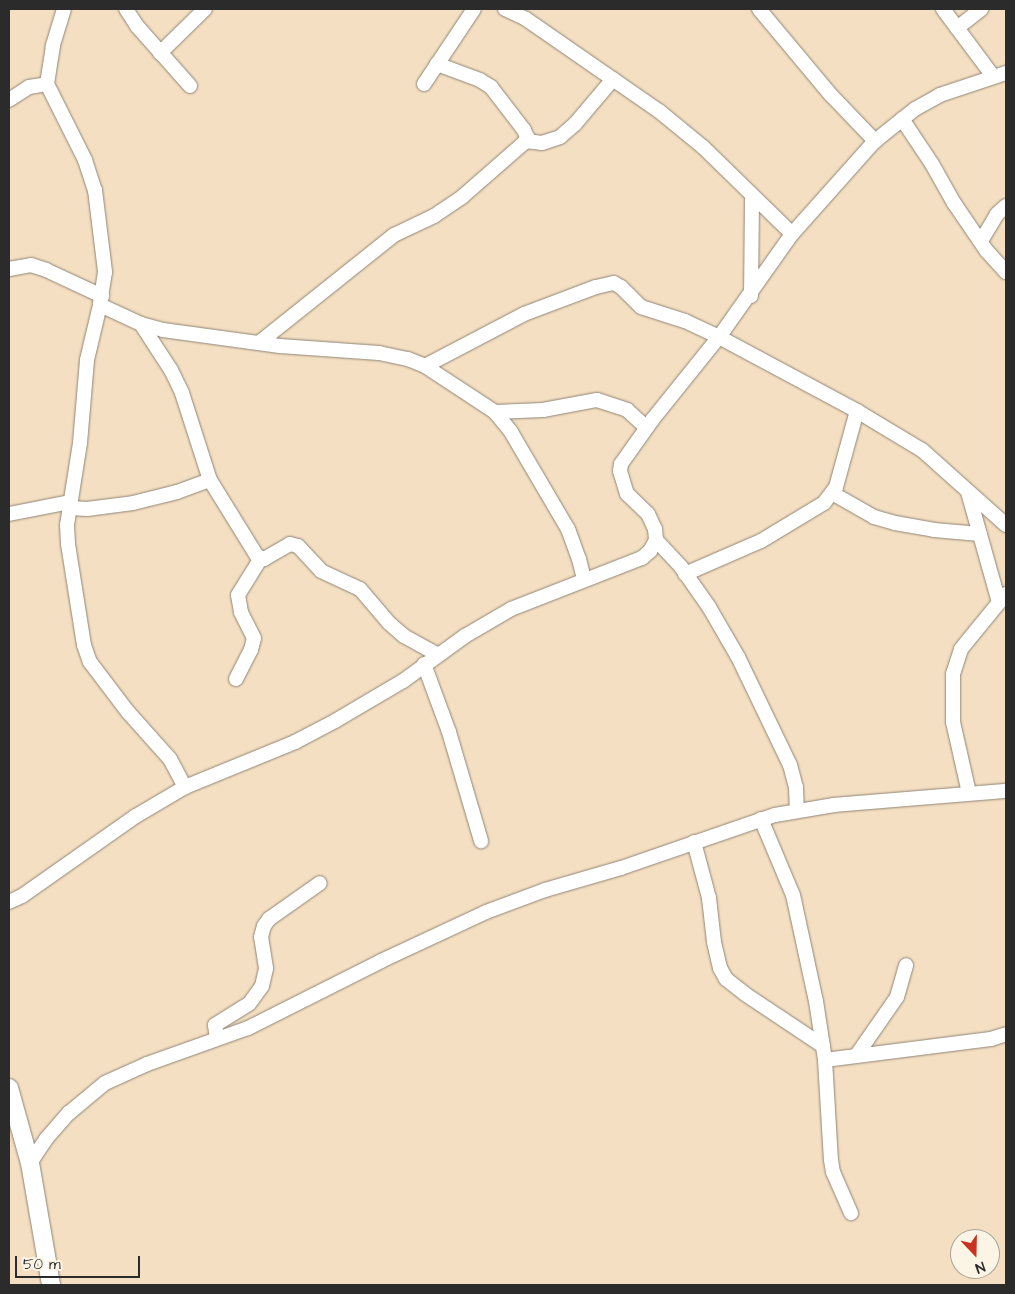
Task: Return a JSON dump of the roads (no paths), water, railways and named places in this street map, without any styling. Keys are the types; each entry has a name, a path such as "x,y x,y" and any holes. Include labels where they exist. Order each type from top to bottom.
{"street":[{"path":"64,9 50,62 47,84 78,144 95,190 105,272 101,300 87,360 80,443 70,505 68,544 86,654 108,688 170,759 184,786"},
{"path":"126,9 137,26 190,86"},
{"path":"160,53 205,9"},
{"path":"424,84 474,9"},
{"path":"505,9 526,19 659,110 703,147 752,197 792,234"},
{"path":"526,19 536,9"},
{"path":"759,9 831,95 876,141"},
{"path":"9,902 22,896 136,816 184,786 295,742 386,691 424,664 511,609 584,579 625,567 642,558 650,551 656,540 655,529 648,514 627,494 620,471 621,464 646,428 750,296 792,234 876,141 902,119 940,95 1002,75 957,28 944,9"},
{"path":"957,28 981,9"},
{"path":"437,64 480,80 491,87 524,130 526,140"},
{"path":"526,140 542,143 560,137 575,124 613,79"},
{"path":"9,100 29,87 47,84"},
{"path":"902,119 980,241 1006,272"},
{"path":"260,342 394,235 434,216 462,197 515,153 526,140"},
{"path":"750,296 752,197"},
{"path":"980,241 997,214 1006,206"},
{"path":"9,269 31,265 46,270 141,324 209,337 307,348 346,349 379,353 408,359 425,366 495,412 511,432 568,529 584,579"},
{"path":"425,366 524,314 611,283 622,287 646,310 685,321 719,337 858,411 922,450 1006,525"},
{"path":"141,324 171,370 182,394 210,480 250,547 261,558"},
{"path":"495,412 543,410 597,400 626,410 646,428"},
{"path":"685,574 761,541 824,503 832,493 840,477 858,411"},
{"path":"9,514 70,505 87,509 133,503 177,492 210,480"},
{"path":"968,492 980,534 1003,598 961,649 953,674 954,722 969,793"},
{"path":"832,493 874,517 895,523 934,530 980,534"},
{"path":"656,540 668,551 685,574 738,657 790,765 796,787 797,811"},
{"path":"236,679 251,650 254,638 241,612 238,595 261,558 267,557 290,544 298,546 321,570 360,589 397,630 438,655"},
{"path":"424,664 448,732 481,841"},
{"path":"30,1163 46,1139 69,1113 105,1083 147,1064 248,1028 381,961 486,912 545,890 621,868 762,819 834,805 1006,791"},
{"path":"762,819 793,895 816,1001 824,1053 831,1160 839,1187 851,1213"},
{"path":"694,842 708,889 714,942 720,968 726,979 824,1053 856,1056 992,1039 1006,1034"},
{"path":"217,1038 215,1025 249,1004 262,986 266,968 261,937 269,919 320,883"},
{"path":"856,1056 897,997 906,965"},
{"path":"9,1088 30,1163 51,1285"}]}
